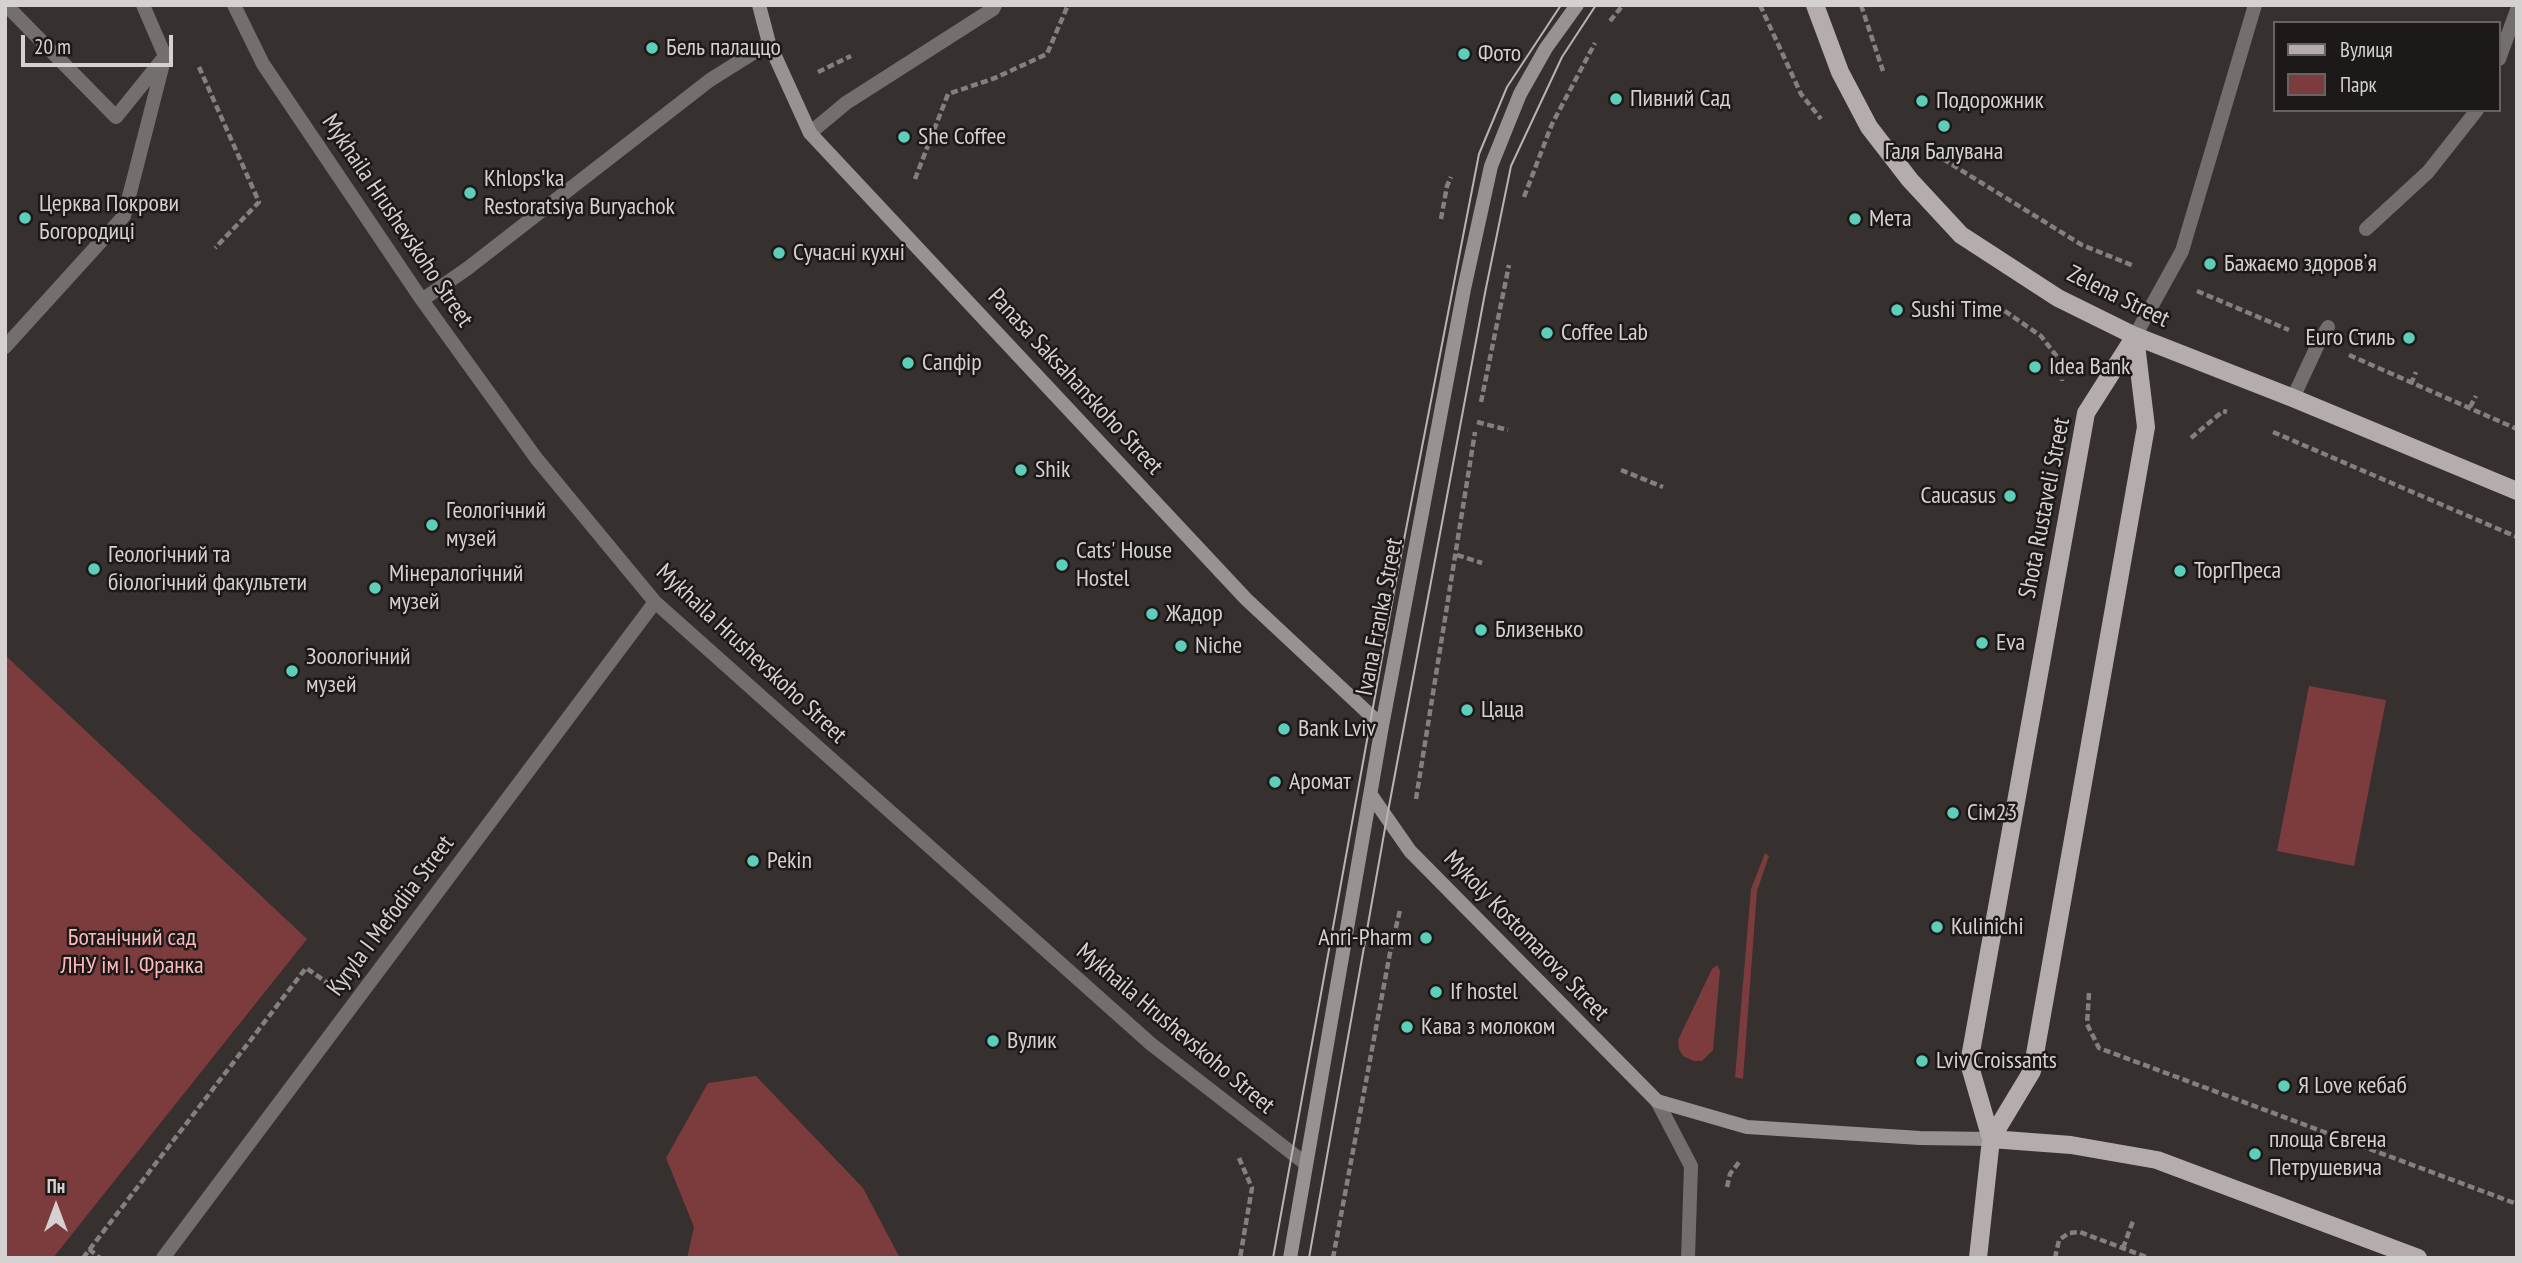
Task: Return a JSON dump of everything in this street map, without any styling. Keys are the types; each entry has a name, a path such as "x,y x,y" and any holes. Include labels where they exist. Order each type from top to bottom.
{"main road":[{"name":"Zelena Street","path":"1815,5 1840,72 1869,127 1910,180 1961,235 2058,298 2135,336 2517,491"},
{"name":"Shota Rustaveli Street","path":"1991,1139 2032,1071 2146,427 2135,336"},
{"name":"Shota Rustaveli Street","path":"1978,1258 1991,1139 1969,1063 2086,412 2135,336"},
{"path":"1991,1139 2071,1145 2157,1160 2418,1258"}],"street":[{"path":"6,5 116,117 165,56"},
{"path":"5,346 124,216 165,56 143,5"},
{"name":"Mykhaila Hrushevskoho Street","path":"234,5 263,64 422,300 536,458 655,602 1151,1045 1306,1164"},
{"name":"Panasa Saksahanskoho Street","path":"759,5 769,43 810,133 1246,599 1382,726"},
{"path":"810,133 846,103 993,9 995,5"},
{"name":"Ivana Franka Street","path":"1290,1258 1382,726 1464,289 1491,166 1520,94 1546,48 1577,5"},
{"path":"2135,336 2182,251 2255,5"},
{"path":"2501,54 2517,10"},
{"path":"422,300 479,260 710,80 769,43"},
{"path":"2366,229 2428,172 2475,112"},
{"path":"2293,398 2328,327"},
{"name":"Kyryla I Mefodiia Street","path":"163,1258 655,602"},
{"name":"Mykoly Kostomarova Street","path":"1371,795 1410,850 1657,1101 1691,1166 1688,1258"},
{"name":"Mykoly Kostomarova Street","path":"1657,1101 1748,1127 1920,1138 1991,1139"}],"path":[{"path":"915,179 948,94 995,78 1047,54 1068,5"},
{"path":"1603,28 1623,5"},
{"path":"1760,5 1771,26"},
{"path":"1861,5 1887,84"},
{"path":"1524,197 1552,124 1597,40"},
{"path":"199,67 259,202 215,248"},
{"path":"1932,152 2082,245 2319,342 2517,429"},
{"path":"1415,804 1477,422 1509,265"},
{"path":"2041,336 2061,362 2062,384"},
{"path":"2411,384 2416,372"},
{"path":"2470,407 2476,396"},
{"path":"2191,438 2223,411 2236,416"},
{"path":"1477,422 1508,430"},
{"path":"2262,427 2517,537"},
{"path":"1621,470 1663,486"},
{"path":"1457,555 1482,563"},
{"path":"1333,1258 1400,910"},
{"path":"83,1258 306,968 338,991"},
{"path":"2089,993 2087,1024 2099,1048 2517,1204"},
{"path":"1726,1198 1730,1174 1746,1153"},
{"path":"2123,1248 2133,1221"},
{"path":"2055,1258 2059,1240 2069,1233 2080,1232 2149,1258"},
{"path":"89,1250 100,1258"}],"green space":[{"name":"Ботанічний сад ЛНУ ім І. Франка","path":"5,655 307,939 53,1258 5,1258"},
{"path":"2309,686 2386,700 2354,866 2277,851"},
{"path":"1765,853 1769,856 1757,891 1743,1079 1735,1077 1751,889"},
{"path":"1717,965 1720,971 1713,1050 1702,1061 1694,1061 1683,1056 1678,1040 1712,969"},
{"path":"756,1076 863,1188 900,1258 687,1258 694,1227 666,1158 708,1083"}],"tram line":[{"path":"1273,1258 1395,586 1479,154 1507,87 1561,5"},
{"path":"1309,1258 1387,817 1511,166 1562,57 1596,5"}],"place":[{"name":"Бель палаццо","path":"652,48"},
{"name":"Фото","path":"1464,54"},
{"name":"Пивний Сад","path":"1616,99"},
{"name":"Подорожник","path":"1922,101"},
{"name":"Галя Балувана","path":"1944,126"},
{"name":"She Coffee","path":"904,137"},
{"name":"Khlopsʹka Restoratsiya Buryachok","path":"470,193"},
{"name":"Церква Покрови Богородиці","path":"25,218"},
{"name":"Мета","path":"1855,219"},
{"name":"Сучасні кухні","path":"779,253"},
{"name":"Бажаємо здоровʼя","path":"2210,264"},
{"name":"Sushi Time","path":"1897,310"},
{"name":"Coffee Lab","path":"1547,333"},
{"name":"Euro Стиль","path":"2409,338"},
{"name":"Сапфір","path":"908,363"},
{"name":"Idea Bank","path":"2035,367"},
{"name":"Shik","path":"1021,470"},
{"name":"Caucasus","path":"2010,496"},
{"name":"Геологічний музей","path":"432,525"},
{"name":"Cats' House Hostel","path":"1062,565"},
{"name":"Геологічний та біологічний факультети","path":"94,569"},
{"name":"ТоргПреса","path":"2180,571"},
{"name":"Мінералогічний музей","path":"375,588"},
{"name":"Жадор","path":"1152,614"},
{"name":"Близенько","path":"1481,630"},
{"name":"Eva","path":"1982,643"},
{"name":"Niche","path":"1181,646"},
{"name":"Зоологічний музей","path":"292,671"},
{"name":"Цаца","path":"1467,710"},
{"name":"Bank Lviv","path":"1284,729"},
{"name":"Аромат","path":"1275,782"},
{"name":"Сім23","path":"1953,813"},
{"name":"Pekin","path":"753,861"},
{"name":"Kulinichi","path":"1937,927"},
{"name":"Anri-Pharm","path":"1426,938"},
{"name":"If hostel","path":"1436,992"},
{"name":"Кава з молоком","path":"1407,1027"},
{"name":"Вулик","path":"993,1041"},
{"name":"Lviv Croissants","path":"1922,1061"},
{"name":"Я Love кебаб","path":"2284,1086"},
{"name":"площа Євгена Петрушевича","path":"2255,1154"}]}
